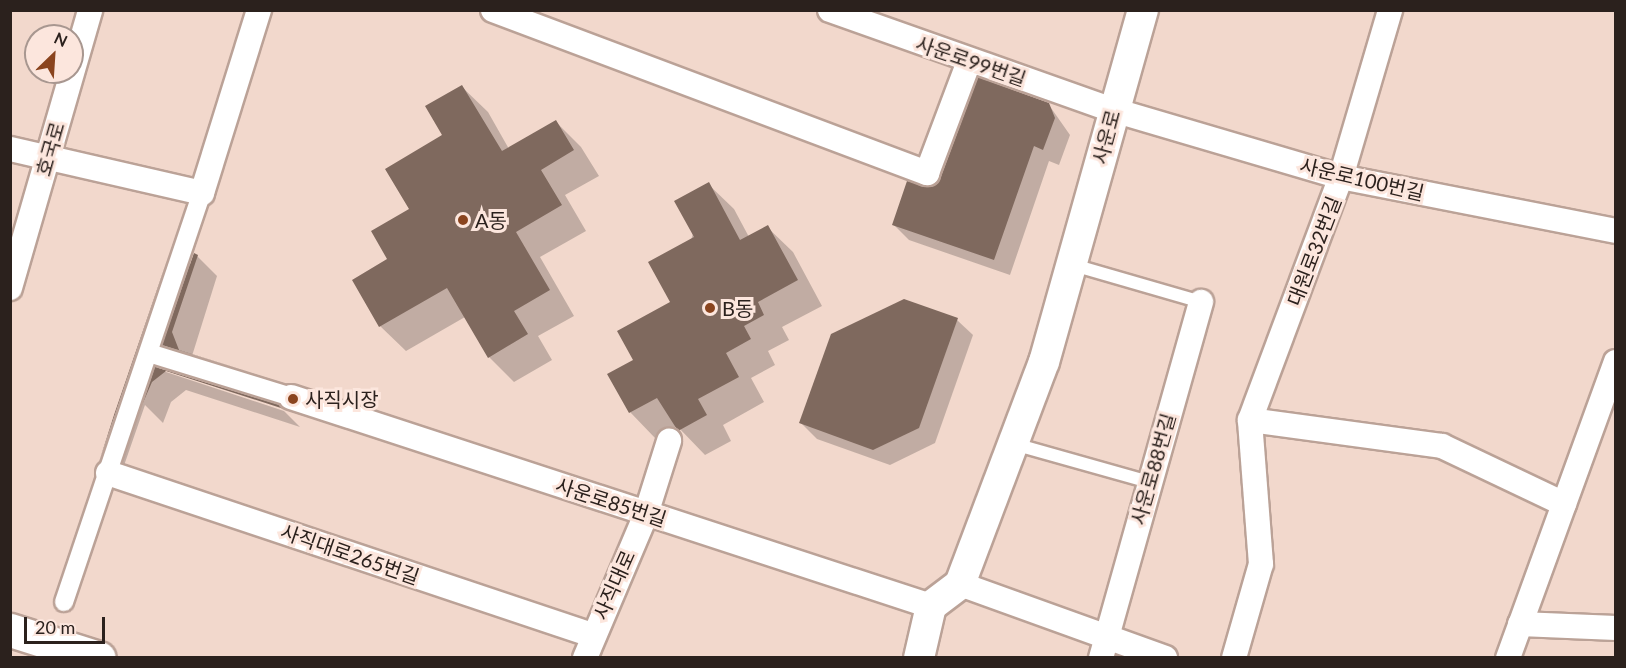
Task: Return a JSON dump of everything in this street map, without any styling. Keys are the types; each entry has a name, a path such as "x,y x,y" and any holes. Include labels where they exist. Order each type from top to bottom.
{"main road":[{"path":"10,630 99,657"}],"street":[{"name":"호국로","path":"10,288 90,10"},
{"path":"64,602 202,193 259,10"},
{"path":"493,10 927,173 969,61"},
{"name":"사운로99번길","path":"830,10 882,19 969,61 1113,110"},
{"name":"사운로","path":"960,584 1013,443 1072,265 1113,110 1143,10"},
{"name":"대원로32번길","path":"1234,657 1262,564 1250,420 1341,177 1390,10"},
{"name":"사운로100번길","path":"1113,110 1341,177 1616,231"},
{"path":"10,149 202,193"},
{"name":"사운로88번길","path":"1103,647 1201,302"},
{"path":"149,353 291,397"},
{"path":"1508,657 1616,362"},
{"name":"사운로85번길","path":"291,397 931,606"},
{"path":"1250,420 1442,446 1564,504"},
{"name":"사직대로","path":"588,646 646,514 669,441"},
{"name":"사직대로265번길","path":"108,473 588,646"},
{"path":"919,657 931,606 960,584 1103,647 1165,657"},
{"path":"1520,624 1616,628"}],"lane":[{"path":"1072,265 1201,302"},
{"path":"1013,443 1149,482"}],"building":[{"path":"978,77 1049,103 1055,118 1043,150 1034,146 994,260 892,225 907,181 929,187 940,179"},
{"name":"A동","path":"462,85 502,151 556,120 574,150 541,170 562,205 516,232 550,290 514,311 528,334 488,358 447,288 379,327 352,280 387,259 371,231 409,209 385,169 442,135 425,106"},
{"name":"B동","path":"709,182 740,240 768,225 798,280 758,302 764,315 744,326 751,339 726,353 739,377 698,399 707,415 678,431 657,398 629,413 607,374 633,360 617,331 670,302 648,262 694,237 674,201"},
{"path":"172,246 99,462 114,415"},
{"path":"194,253 198,255 172,332 179,350 269,378 162,345"},
{"path":"904,299 958,318 919,428 873,450 799,423 831,334"},
{"path":"155,367 280,405 284,409 166,371 152,382 142,405"}],"place":[{"name":"A동","path":"463,220"},
{"name":"B동","path":"710,308"},
{"name":"사직시장","path":"293,399"}]}
